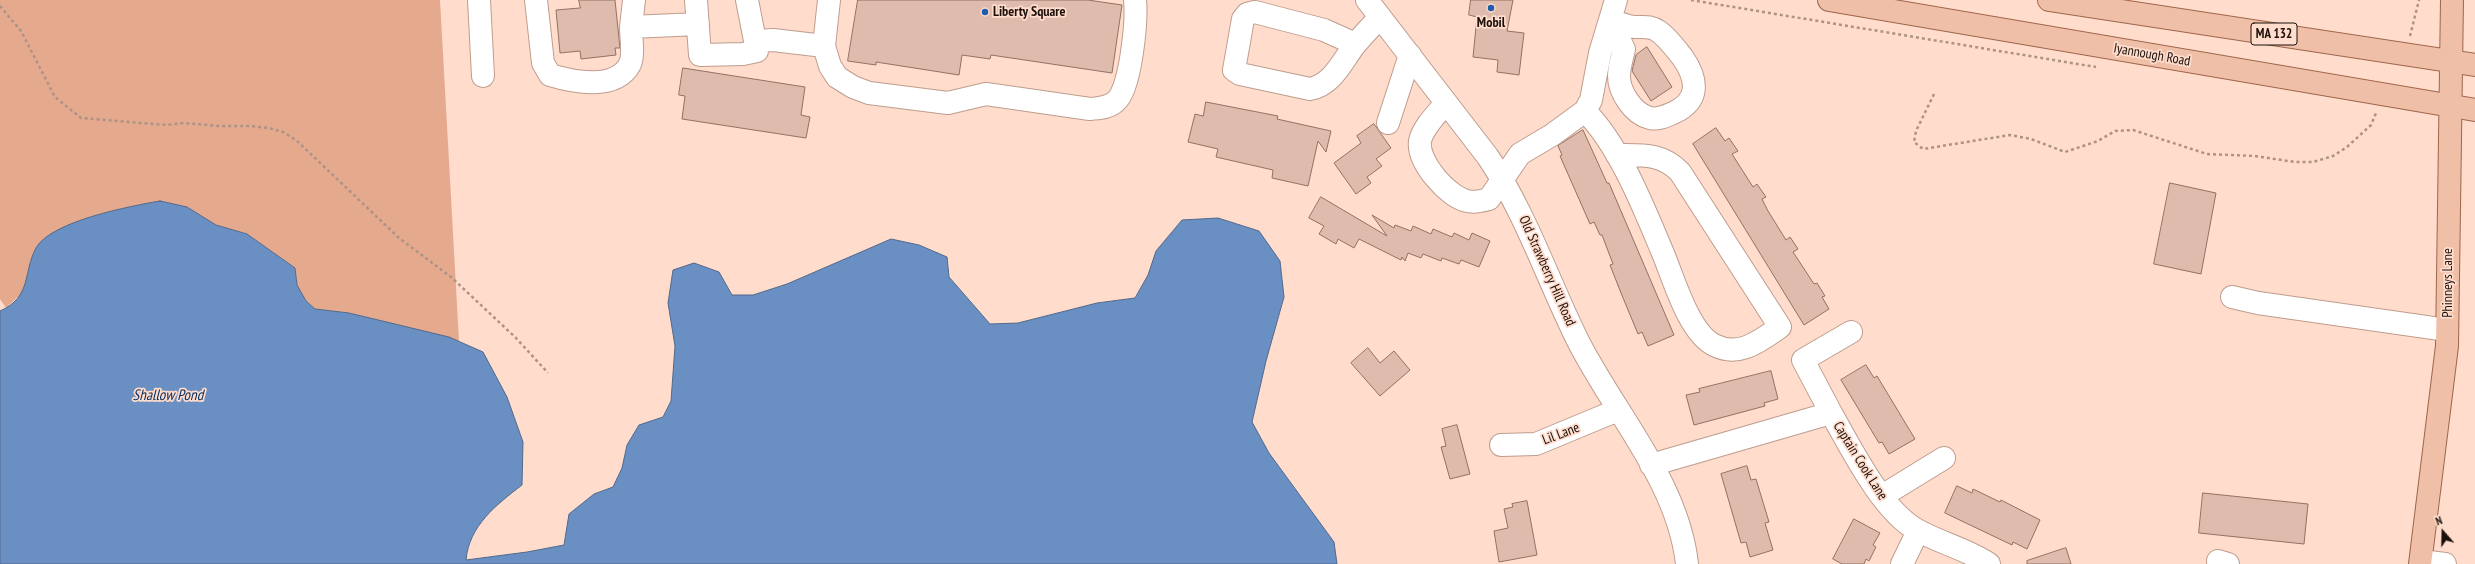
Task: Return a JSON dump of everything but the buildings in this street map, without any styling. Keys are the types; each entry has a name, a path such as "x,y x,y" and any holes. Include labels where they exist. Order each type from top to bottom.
{"main road":[{"name":"Iyannough Road","path":"1829,0 2475,110"},
{"name":"MA 132","path":"2049,0 2451,60 2475,65"},
{"name":"Phinneys Lane","path":"2421,563 2448,330 2452,0"}],"street":[{"path":"479,0 483,76"},
{"path":"536,0 543,63 550,75 572,82 609,81 621,76 631,63 634,0"},
{"path":"696,0 700,55 743,54 757,50 747,0"},
{"path":"829,0 824,46 830,66 837,77 853,87 869,92 948,103 986,94 1090,109 1105,108 1117,101 1128,74 1137,19 1135,0"},
{"name":"Old Strawberry Hill Road","path":"1367,0 1503,179 1529,229 1577,339 1664,486 1681,527 1687,564"},
{"path":"1355,44 1324,30 1255,12 1247,14 1243,20 1234,70 1240,74 1310,89 1320,87 1330,80 1355,44 1380,18"},
{"path":"1611,18 1630,26 1650,27 1658,31 1679,53 1692,73 1694,84 1691,99 1687,106 1671,114 1654,119 1648,118 1633,107 1620,84 1620,69 1624,49 1611,18"},
{"path":"1446,103 1427,127 1420,144 1425,160 1437,180 1450,193 1469,202 1489,199 1520,154 1552,135 1585,111 1591,100 1611,18"},
{"path":"632,27 698,24"},
{"path":"755,40 773,40 824,46"},
{"path":"1388,123 1410,55"},
{"path":"1585,111 1600,125 1617,155 1662,250 1685,306 1704,336 1714,345 1723,348 1742,349 1753,346 1780,327 1680,172 1663,158 1642,155 1617,155"},
{"path":"2232,297 2258,303 2448,330"},
{"path":"1831,413 1802,360 1851,332"},
{"name":"Lil Lane","path":"1501,445 1536,444 1618,410"},
{"name":"Captain Cook Lane","path":"1651,465 1831,413 1882,496 1899,517 1918,531 1989,564"},
{"path":"1882,496 1944,458"},
{"path":"1902,564 1918,531"},
{"path":"2421,563 2444,564"}],"path":[{"path":"1692,0 2102,68"},
{"path":"0,6 21,31 56,97 81,118 167,125 191,123 218,126 250,126 269,128 283,132 296,140 399,238 456,282 516,338 548,373"},
{"path":"1934,94 1916,131 1914,142 1923,149 2010,135 2031,139 2065,152 2098,141 2115,131 2133,130 2207,154 2255,156 2295,162 2313,162 2333,156 2347,147 2370,125 2376,113"},
{"path":"2368,112 2382,113"}],"shaded area":[{"path":"0,0 440,0 459,341 349,313 315,309 306,301 297,285 295,268 247,234 216,225 187,207 24,291 6,308 0,299"}],"water":[{"name":"Shallow Pond","path":"160,201 187,207 216,225 247,234 295,268 297,285 306,301 315,309 349,313 449,337 483,352 507,397 523,442 522,485 485,517 472,537 466,560 527,552 564,545 569,514 594,494 613,487 622,468 627,445 639,425 663,417 671,401 675,346 668,303 673,270 694,263 719,272 732,295 753,295 787,284 891,239 919,245 947,257 949,277 990,324 1018,323 1097,303 1135,298 1148,275 1156,251 1182,220 1218,218 1259,231 1280,261 1284,297 1266,361 1252,422 1269,453 1334,542 1337,564 0,564 0,311 17,299 22,291 32,257 36,248 44,238 58,230 93,216"}],"place":[{"name":"Mobil","path":"1491,8"},
{"name":"Liberty Square","path":"985,12"}]}
